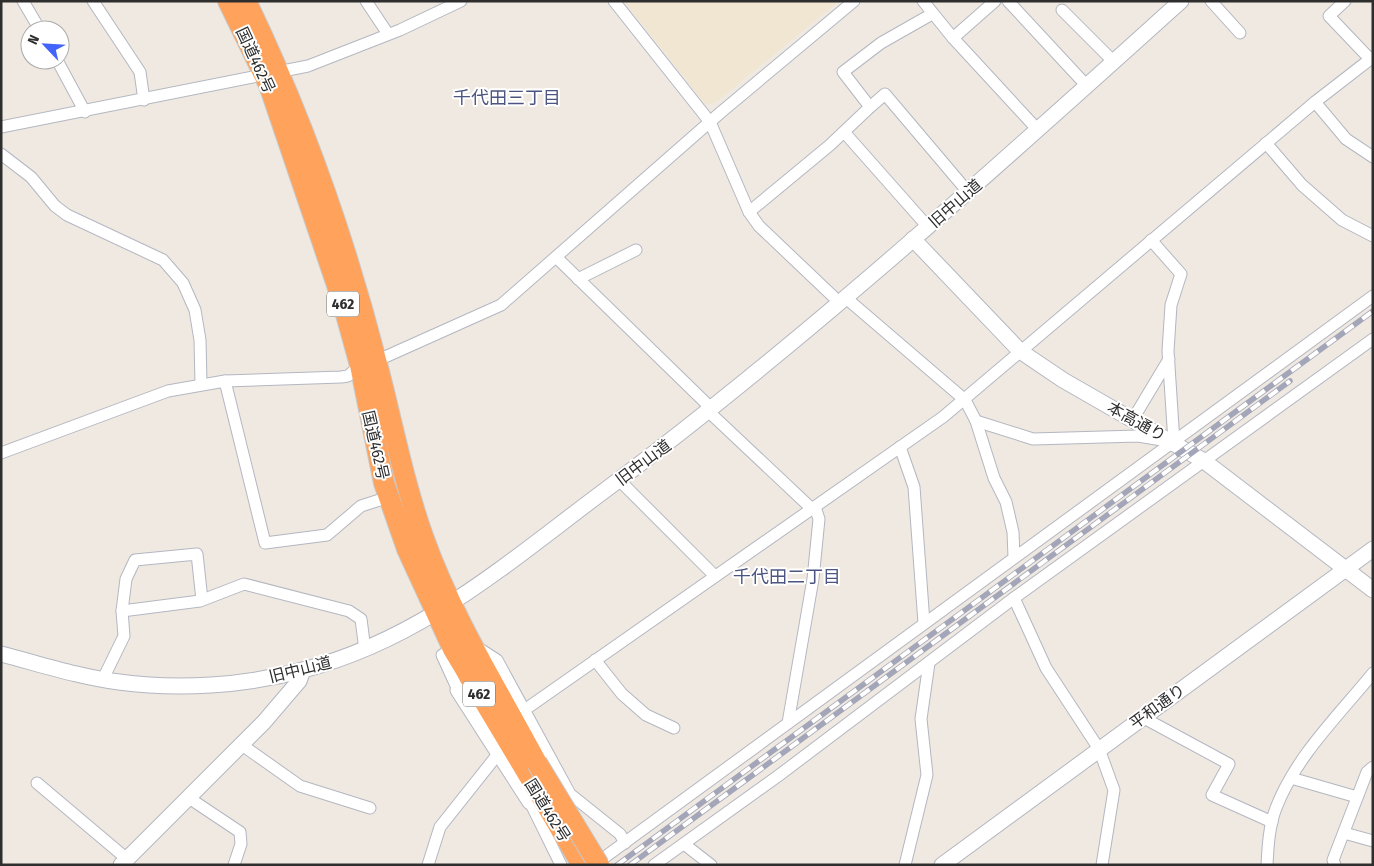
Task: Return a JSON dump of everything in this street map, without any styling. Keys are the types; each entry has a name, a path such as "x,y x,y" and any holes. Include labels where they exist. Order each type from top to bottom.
{"highway":[{"name":"国道462号","path":"228,1 271,74"},
{"name":"国道462号","path":"246,1 342,300 368,363 424,541 452,604 531,768 582,865"},
{"name":"国道462号","path":"368,363 372,430 390,497 407,549 435,614 453,649 531,768 600,865"}],"street":[{"path":"22,1 34,20"},
{"path":"93,1 140,72 144,100"},
{"path":"366,1 388,34"},
{"path":"614,1 710,122 749,212 759,226 843,300 965,400 976,421 994,478 1006,502 1013,532 1014,557"},
{"path":"1,453 168,391 225,381 348,376 368,363 501,305 557,258 710,122 854,1"},
{"path":"923,1 953,38 1037,129"},
{"path":"953,38 995,1"},
{"path":"1008,1 1086,84"},
{"path":"1211,1 1240,33"},
{"path":"523,711 965,400 1020,350 1315,102 1371,58 1329,16 1345,1"},
{"path":"1,127 85,112 308,66 388,34 458,2"},
{"name":"旧中山道","path":"1,654 103,679 155,685 190,685 269,678 303,670 365,650 396,636 452,604 711,410 843,300 968,192 1086,84 1180,2"},
{"path":"1062,10 1112,62"},
{"path":"870,107 842,72 880,43 932,14"},
{"path":"62,70 85,112"},
{"path":"749,212 844,132 885,94 968,192"},
{"path":"1315,102 1346,139 1373,157"},
{"path":"844,132 928,226"},
{"path":"1266,143 1302,185 1342,220 1373,236"},
{"path":"1,154 31,177 54,206 67,215 163,260 182,283 195,310 200,340 201,384"},
{"name":"本高通り","path":"913,239 1020,350 1063,380 1174,442 1204,461 1373,590"},
{"path":"1151,240 1181,274 1171,306 1169,359 1174,442"},
{"path":"578,278 636,250"},
{"path":"557,258 813,508 819,519 813,579 788,723"},
{"path":"594,865 1373,296"},
{"path":"654,865 1014,598 1373,339"},
{"path":"1133,419 1169,359"},
{"path":"225,381 265,543 327,535 362,506 390,497"},
{"path":"976,421 1033,440 1138,436 1174,442"},
{"path":"900,447 914,487 924,623"},
{"path":"619,480 715,576"},
{"name":"平和通り","path":"942,865 1373,549"},
{"path":"103,679 124,636 122,611 126,579 135,560 197,554 202,600"},
{"path":"122,611 202,600 244,584 349,611 361,619 365,650"},
{"path":"1014,598 1046,668 1099,749 1114,790 1102,865"},
{"path":"473,645 497,660 523,711 570,794 620,834 625,843"},
{"path":"453,649 442,655 458,690 530,802 561,865"},
{"path":"595,660 622,694 646,715 674,728"},
{"path":"905,865 926,775 921,719 929,662"},
{"path":"37,783 124,862 242,745 299,681 303,670"},
{"path":"1267,865 1272,822 1276,808 1296,767 1373,673"},
{"path":"1142,717 1229,764 1212,795 1272,822"},
{"path":"242,745 300,786 370,808"},
{"path":"428,865 440,827 498,754"},
{"path":"1336,865 1333,860 1367,772 1373,767"},
{"path":"1291,778 1357,797"},
{"path":"189,798 240,832 241,844 234,865"},
{"path":"1344,833 1373,841"},
{"path":"684,844 711,865"}],"shaded area":[{"path":"624,1 839,1 716,102 706,105"}],"railway":[{"path":"617,865 1373,311"},
{"path":"630,865 1290,381"}],"district":[{"name":"千代田三丁目","path":"507,98"},
{"name":"千代田二丁目","path":"787,577"}]}
